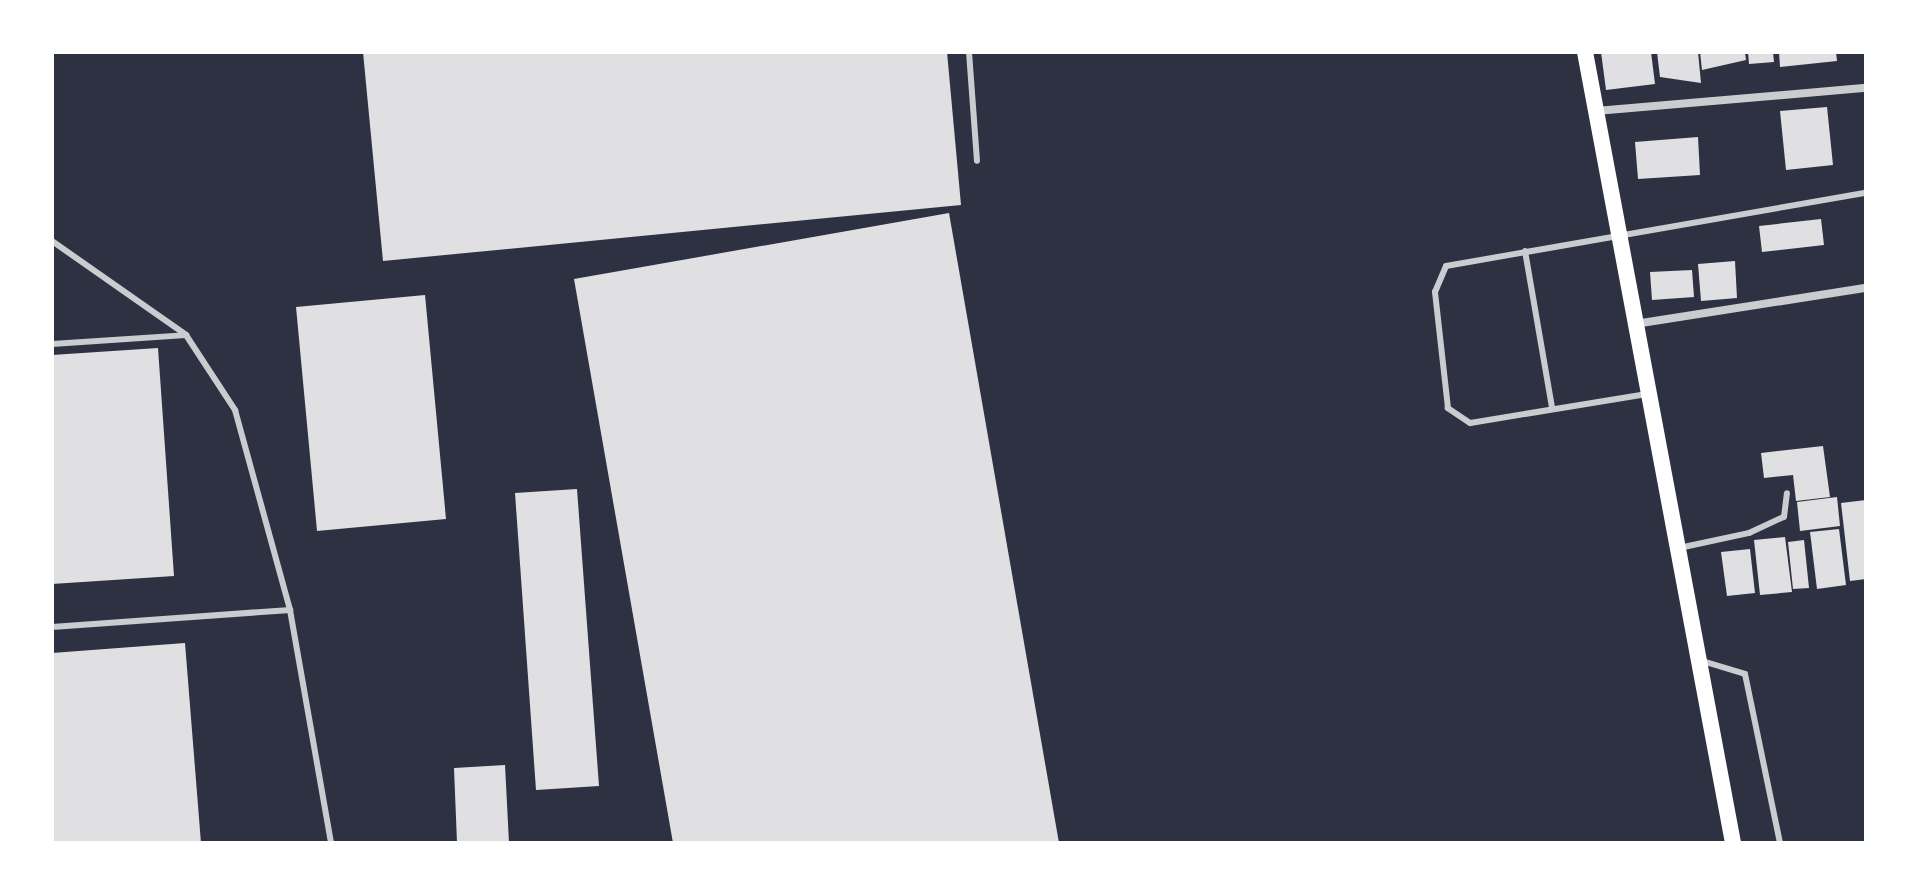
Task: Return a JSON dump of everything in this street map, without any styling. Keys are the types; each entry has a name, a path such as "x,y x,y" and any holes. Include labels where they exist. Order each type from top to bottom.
{"main road":[{"path":"1585,52 1675,548 1733,843"}],"street":[{"path":"1595,111 1866,88"},
{"path":"1634,324 1866,288"}],"lane":[{"path":"969,52 977,161"},
{"path":"1647,394 1470,423 1448,408 1435,292 1446,266 1618,233 1866,193"},
{"path":"52,241 186,335 235,410 290,610 331,843"},
{"path":"1525,251 1552,408"},
{"path":"52,344 186,335"},
{"path":"1675,548 1749,533 1784,517 1787,493"},
{"path":"52,627 290,610"},
{"path":"1696,660 1722,662 1745,674 1780,843"}],"building":[{"path":"363,52 947,52 961,205 383,261"},
{"path":"1601,52 1651,52 1655,84 1606,90"},
{"path":"1657,52 1698,52 1701,83 1660,77"},
{"path":"1700,52 1745,52 1746,60 1702,70"},
{"path":"1748,52 1773,52 1774,62 1749,64"},
{"path":"1779,52 1836,52 1837,61 1780,67"},
{"path":"1827,107 1833,165 1786,170 1780,111"},
{"path":"1698,137 1700,175 1638,179 1635,142"},
{"path":"949,213 1059,843 673,843 574,279"},
{"path":"1821,219 1824,245 1762,252 1759,226"},
{"path":"1735,261 1737,298 1701,301 1698,264"},
{"path":"1692,270 1694,297 1652,300 1650,272"},
{"path":"425,295 446,519 317,531 296,307"},
{"path":"158,348 174,576 52,584 52,355"},
{"path":"1823,446 1830,497 1796,501 1793,475 1764,478 1761,453"},
{"path":"577,489 599,786 536,790 515,493"},
{"path":"1837,497 1840,526 1800,531 1797,502"},
{"path":"1866,500 1866,579 1850,581 1841,503"},
{"path":"1839,529 1846,585 1817,589 1810,532"},
{"path":"1785,537 1792,592 1760,595 1754,540"},
{"path":"1804,540 1809,588 1793,589 1788,542"},
{"path":"1750,549 1755,593 1727,596 1721,552"},
{"path":"185,643 201,843 52,843 52,653"},
{"path":"505,765 509,843 457,843 454,768"}]}
